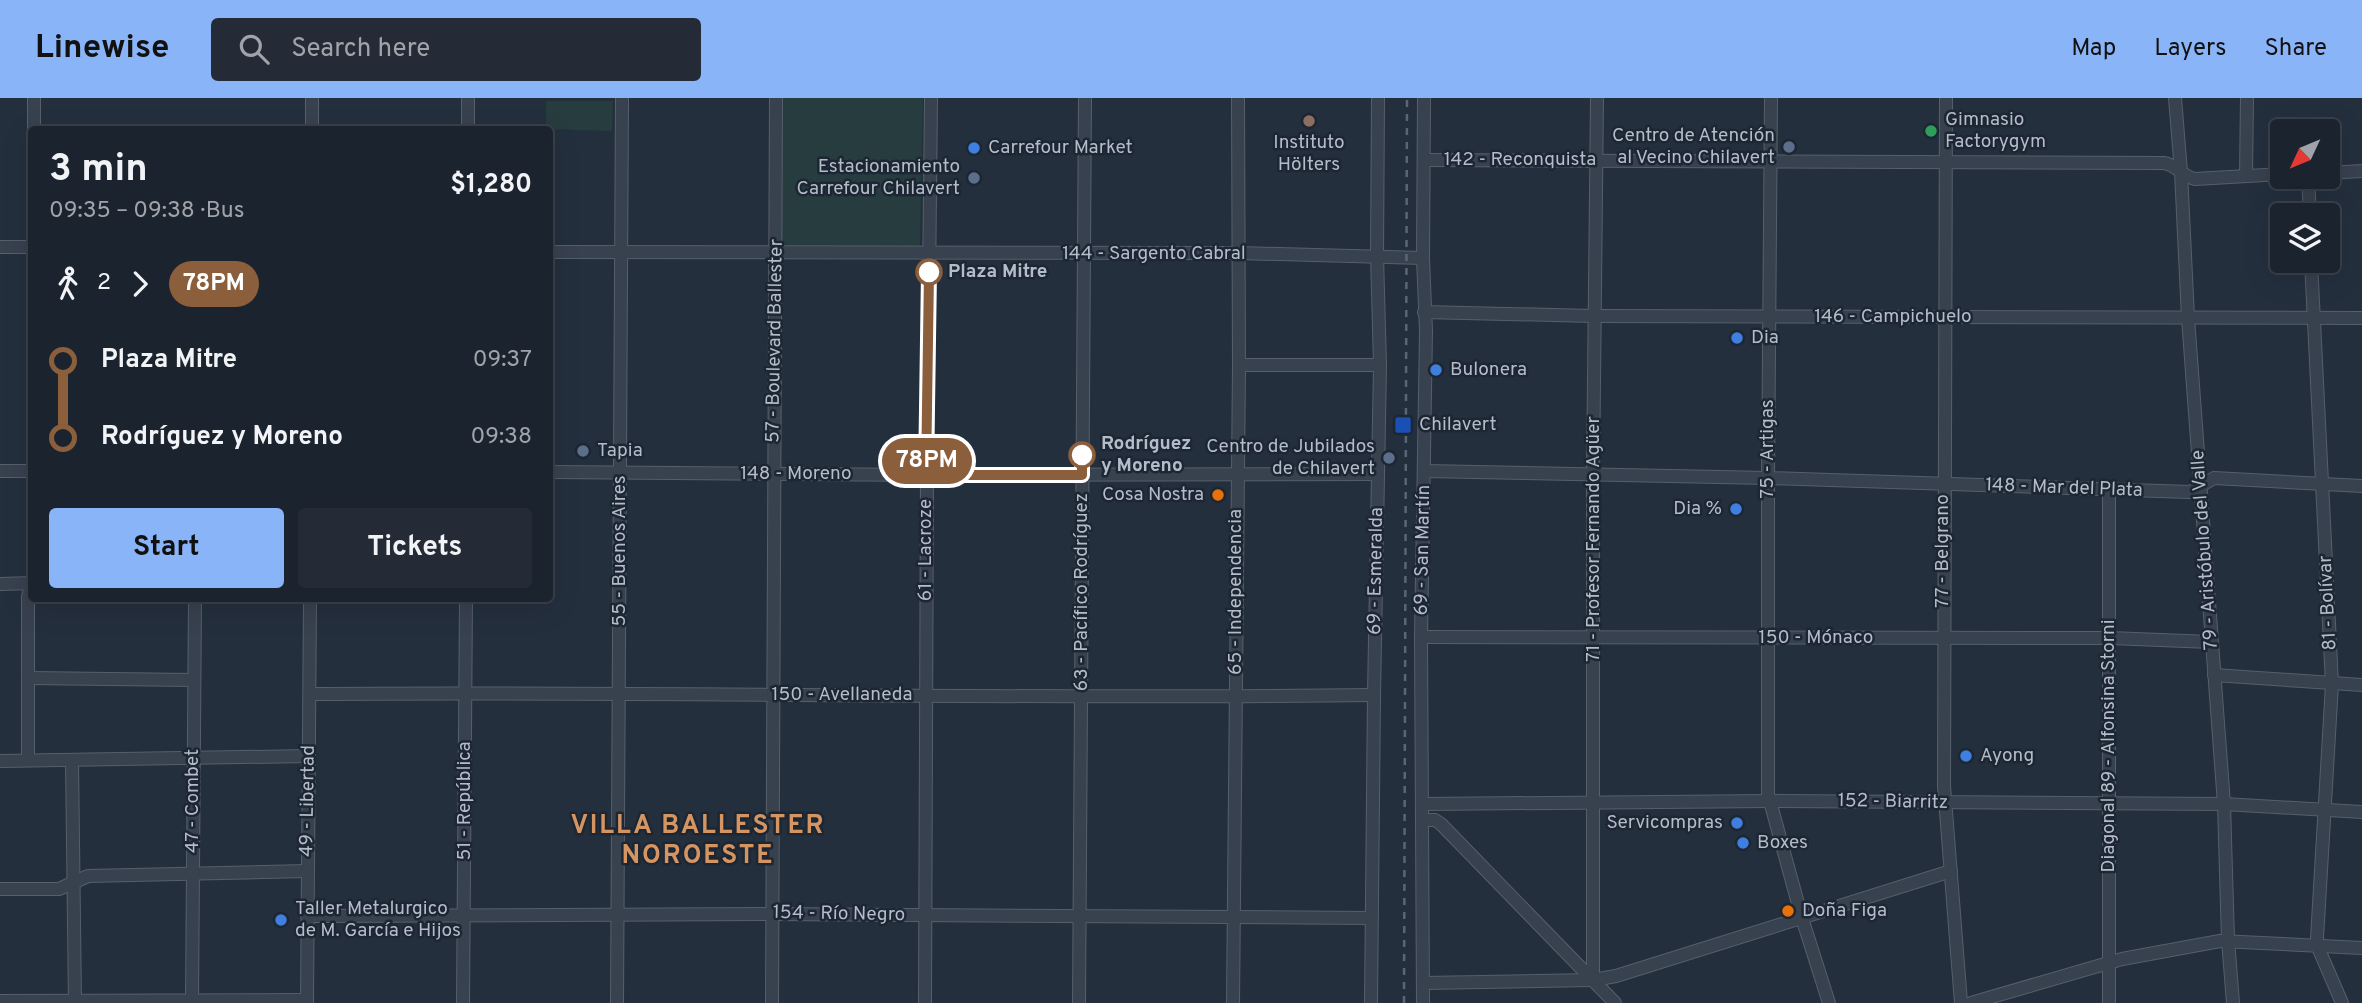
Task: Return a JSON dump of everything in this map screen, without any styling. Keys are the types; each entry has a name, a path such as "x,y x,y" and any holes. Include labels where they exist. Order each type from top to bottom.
{"street":[{"path":"34,98 34,126"},
{"path":"312,98 312,126"},
{"path":"468,98 468,126"},
{"name":"55 - Buenos Aires","path":"617,1003 622,98"},
{"name":"57 - Boulevard Ballester","path":"772,1003 776,98"},
{"name":"61 - Lacroze","path":"925,1003 926,475 931,98"},
{"name":"63 - Pacífico Rodríguez","path":"1079,1003 1085,98"},
{"name":"65 - Independencia","path":"1233,1003 1239,365 1238,98"},
{"name":"69 - Esmeralda","path":"1371,1003 1380,365 1377,256 1378,98"},
{"name":"69 - San Martín","path":"1423,1003 1424,98"},
{"name":"71 - Profesor Fernando Agüer","path":"1593,980 1593,476 1597,98"},
{"name":"75 - Artigas","path":"1770,98 1770,801 1829,1003"},
{"name":"77 - Belgrano","path":"1946,98 1944,803 1961,1003"},
{"name":"79 - Aristóbulo del Valle","path":"2175,98 2188,318 2224,804 2228,940 2233,1003"},
{"path":"2246,175 2247,98"},
{"name":"142 - Reconquista","path":"1425,160 2164,163 2174,165 2195,179 2270,174"},
{"path":"2340,172 2362,171"},
{"path":"0,247 28,247"},
{"name":"144 - Sargento Cabral","path":"553,252 1239,253 1423,258"},
{"name":"81 - Bolívar","path":"2312,273 2332,684 2317,945"},
{"name":"146 - Campichuelo","path":"1424,312 1594,316 2362,318"},
{"path":"1239,365 1380,365"},
{"path":"0,471 28,471"},
{"name":"148 - Mar del Plata","path":"1425,471 1768,478 2190,492 2214,478 2362,486"},
{"name":"148 - Moreno","path":"553,472 1378,474"},
{"name":"Diagonal 89 - Alfonsina Storni","path":"2109,490 2109,1003"},
{"path":"0,584 28,583"},
{"path":"28,602 28,760"},
{"name":"47 - Combet","path":"192,1002 195,602"},
{"name":"49 - Libertad","path":"307,1002 310,602"},
{"name":"51 - República","path":"463,1003 466,602"},
{"name":"150 - Mónaco","path":"1422,636 2110,638 2211,642"},
{"path":"2214,675 2362,685"},
{"path":"29,678 193,680"},
{"name":"150 - Avellaneda","path":"310,694 1236,697 1374,695"},
{"path":"0,761 309,756"},
{"path":"72,760 75,1002"},
{"name":"152 - Biarritz","path":"1424,804 1770,801 2224,804 2362,812"},
{"path":"1423,820 1435,820 1441,824 1615,1003"},
{"path":"0,889 59,889 88,876 307,871"},
{"path":"1423,983 1593,980 1616,976 1951,871"},
{"name":"154 - Río Negro","path":"307,916 773,914 1371,918"},
{"path":"1971,1003 2108,962 2228,940 2362,948"},
{"path":"2317,945 2342,1003"},
{"path":"0,1001 307,1002"}],"green space":[{"name":"Plaza Mitre","path":"780,98 923,98 920,249 777,249"},
{"path":"546,101 613,101 612,131 553,129 553,126 546,126"}],"railway":[{"path":"1404,1003 1407,98"}],"bus line":[{"name":"78PM","path":"929,272 926,475 1082,475 1082,455"}],"place":[{"name":"Instituto Hölters","path":"1309,121"},
{"name":"Gimnasio Factorygym","path":"1931,131"},
{"name":"Centro de Atención al Vecino Chilavert","path":"1789,147"},
{"name":"Carrefour Market","path":"974,148"},
{"name":"Estacionamiento Carrefour Chilavert","path":"974,178"},
{"name":"Plaza Mitre","path":"929,272"},
{"name":"Dia","path":"1737,338"},
{"name":"Bulonera","path":"1436,370"},
{"name":"Chilavert","path":"1403,425"},
{"name":"Tapia","path":"583,451"},
{"name":"Rodríguez y Moreno","path":"1082,455"},
{"name":"Centro de Jubilados de Chilavert","path":"1389,458"},
{"name":"Cosa Nostra","path":"1218,495"},
{"name":"Dia %","path":"1736,509"},
{"name":"Ayong","path":"1966,756"},
{"name":"Servicompras","path":"1737,823"},
{"name":"Boxes","path":"1743,843"},
{"name":"Doña Figa","path":"1788,911"},
{"name":"Taller Metalurgico de M. García e Hijos","path":"281,920"}],"district":[{"name":"VILLA BALLESTER NOROESTE","path":"698,841"}]}
